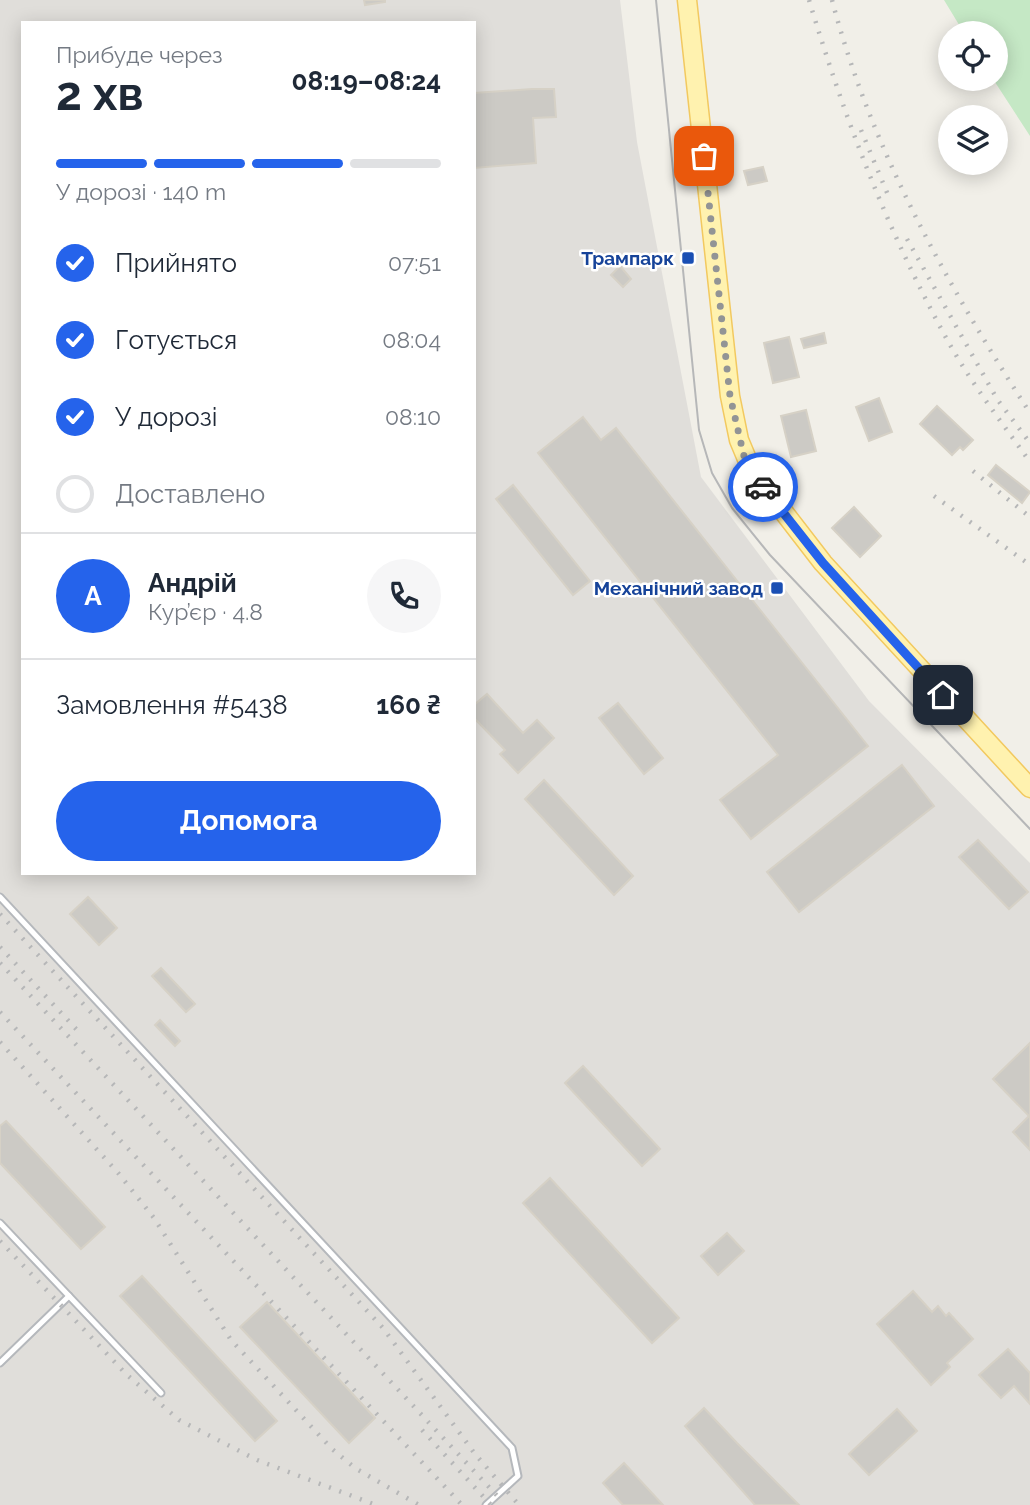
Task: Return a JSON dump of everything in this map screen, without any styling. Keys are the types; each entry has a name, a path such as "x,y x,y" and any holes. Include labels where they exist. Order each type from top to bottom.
{"main road":[{"path":"687,0 730,396 744,456 790,524 823,563 1030,788"}],"lane":[{"path":"0,897 512,1448 518,1476 486,1505"},
{"path":"0,1223 161,1394"},
{"path":"0,1363 69,1296"}],"shaded area":[{"path":"0,0 620,0 637,142 701,477 869,701 1030,863 1030,1505 0,1505"}],"green space":[{"path":"944,0 1030,0 1030,136 1001,91 1008,91 1008,21 957,21"}],"building":[{"path":"364,0 385,0 385,2 365,5"},
{"path":"554,89 556,117 533,118 536,163 476,168 476,93"},
{"path":"763,167 767,181 748,185 744,171"},
{"path":"620,266 631,279 623,287 611,275"},
{"path":"824,333 826,343 804,348 801,339"},
{"path":"789,337 799,377 773,383 764,343"},
{"path":"879,398 892,432 869,441 856,407"},
{"path":"937,406 973,440 963,450 960,447 952,455 920,424"},
{"path":"806,410 816,451 791,457 781,416"},
{"path":"583,417 601,440 616,428 868,746 751,839 720,800 778,755 538,453"},
{"path":"996,465 1030,492 1022,503 988,475"},
{"path":"513,485 590,581 573,595 496,499"},
{"path":"854,507 881,536 860,557 832,528"},
{"path":"487,694 523,733 537,720 554,738 518,773 500,754 505,750 476,720 476,703"},
{"path":"618,703 663,758 644,774 599,718"},
{"path":"902,765 934,806 799,912 767,872"},
{"path":"544,780 633,876 614,895 525,799"},
{"path":"978,840 1028,892 1009,909 959,857"},
{"path":"88,897 117,928 99,945 70,914"},
{"path":"161,968 195,1004 186,1012 152,976"},
{"path":"160,1020 180,1041 175,1046 155,1025"},
{"path":"1030,1043 1030,1150 1013,1132 1029,1116 993,1079"},
{"path":"583,1066 660,1149 642,1166 565,1083"},
{"path":"6,1121 105,1227 81,1249 0,1163 0,1126"},
{"path":"550,1178 679,1318 652,1343 523,1203"},
{"path":"727,1233 744,1251 718,1275 701,1256"},
{"path":"142,1276 277,1421 255,1441 120,1296"},
{"path":"913,1291 932,1312 938,1306 946,1316 949,1313 973,1339 947,1363 950,1367 931,1385 877,1324"},
{"path":"267,1302 375,1418 349,1443 240,1327"},
{"path":"1008,1349 1030,1373 1030,1404 1014,1386 1001,1398 979,1375"},
{"path":"704,1408 799,1505 755,1505 685,1426"},
{"path":"897,1409 917,1431 869,1475 849,1454"},
{"path":"624,1463 663,1505 623,1505 603,1483"}],"tram line":[{"path":"656,0 699,430 712,473 732,508 770,555 1030,829"}],"railway":[{"path":"809,0 852,129 903,253 953,351 1030,462"},
{"path":"832,0 868,109 914,214 999,365 1030,413"},
{"path":"861,130 888,195"},
{"path":"907,239 997,399 1030,443"},
{"path":"973,471 1030,517"},
{"path":"934,496 1030,565"},
{"path":"0,914 383,1328 475,1454 519,1505"},
{"path":"0,947 77,1030"},
{"path":"0,963 502,1501"},
{"path":"0,1012 462,1505"},
{"path":"0,1042 119,1174 154,1218 231,1340 332,1449 355,1468 419,1505"},
{"path":"0,1241 126,1374 179,1420 257,1460 376,1505"},
{"path":"422,1430 491,1505"}],"way so far":[{"path":"704,156 735,425 744,456 763,487"}],"place":[{"name":"Трампарк","path":"688,258"},
{"name":"Механічний завод","path":"777,588"}],"route":[{"path":"763,487 823,563 943,695"}]}
